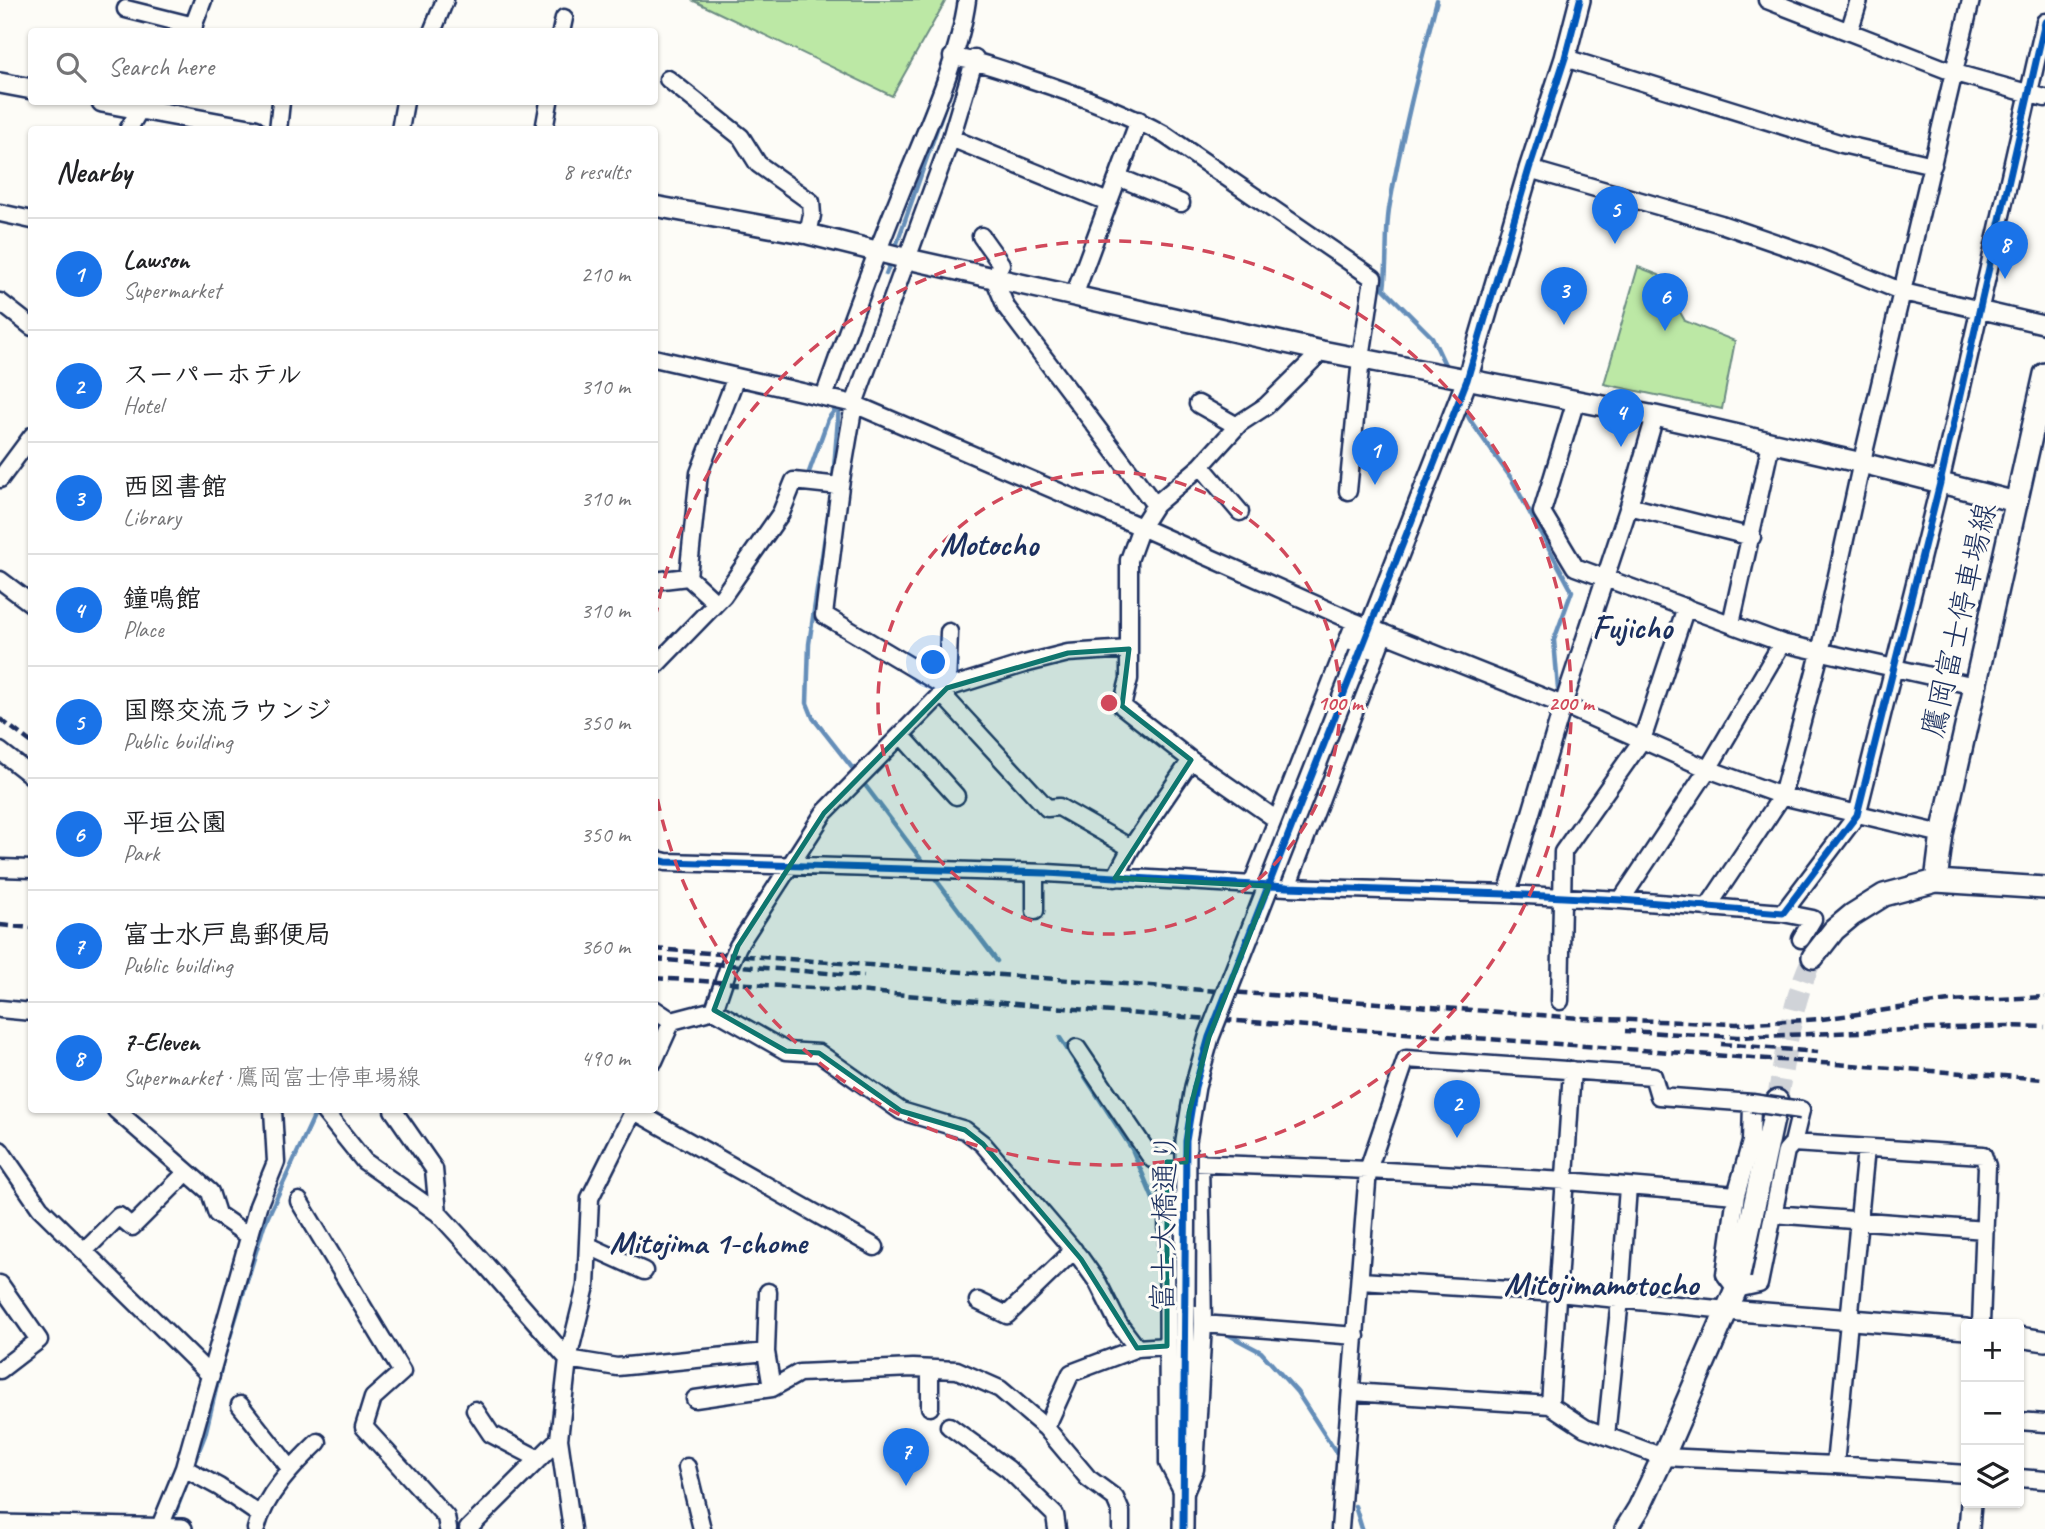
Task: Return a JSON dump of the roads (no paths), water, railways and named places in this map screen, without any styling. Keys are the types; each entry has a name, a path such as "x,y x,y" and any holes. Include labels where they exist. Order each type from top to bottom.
{"main road":[{"name":"鷹岡富士停車場線","path":"1936,881 1942,834 2045,374"},
{"path":"1813,957 1834,930 1884,895 1936,881 2045,888"},
{"path":"1626,1529 1663,1457 1736,1289 1777,1101"}],"street":[{"path":"192,28 203,0"},
{"path":"434,28 445,0"},
{"path":"967,0 965,59 951,138 852,404 824,615 945,691 1047,808 1059,807 1131,848"},
{"name":"富士大橋通り","path":"1183,1529 1186,1141 1189,1114 1209,1037 1467,380 1528,169 1565,58 1580,0"},
{"path":"1767,0 1955,74 2045,97"},
{"path":"1849,32 1859,0"},
{"path":"1707,908 1782,796 1820,653 1971,0"},
{"path":"126,9 189,28"},
{"path":"1783,914 1857,815 1940,483 2045,22"},
{"path":"1565,58 1842,144 1933,165"},
{"path":"965,59 1062,89 1139,120 1165,135 1373,278 1348,491"},
{"path":"825,397 877,250 935,108 965,59"},
{"path":"668,79 741,137 758,163 811,202 812,215 808,234"},
{"path":"0,83 28,88"},
{"path":"130,126 142,105 238,126"},
{"path":"278,126 281,105"},
{"path":"401,126 404,105"},
{"path":"545,126 548,105"},
{"path":"1074,296 1139,120"},
{"path":"951,138 1108,202"},
{"path":"1528,169 1721,224 1817,257 1903,292 2045,325"},
{"path":"1118,177 1181,203"},
{"path":"658,207 808,234 908,259 1322,351 1655,416 1862,463 2016,502"},
{"path":"0,213 28,219"},
{"path":"981,236 1001,264 994,278 1006,307 1155,505"},
{"path":"0,302 28,324"},
{"path":"1277,820 1191,760 1122,706 1129,679 1129,560 1141,527 1155,505 1201,466 1237,426 1266,406 1322,351"},
{"path":"658,359 852,404 1370,628 1563,705 1708,769 1782,796 1942,834"},
{"path":"688,577 699,472 736,377"},
{"path":"1576,400 1542,512 1575,567 1782,643 1975,686"},
{"path":"1198,404 1237,426"},
{"path":"1507,894 1563,705 1629,506 1655,416"},
{"path":"0,479 28,441"},
{"path":"1731,624 1771,443"},
{"path":"1201,466 1240,512"},
{"path":"658,662 737,576 780,513 794,481 840,486"},
{"path":"1629,506 1752,537"},
{"path":"658,581 688,577 715,602"},
{"path":"0,580 28,601"},
{"path":"1560,1001 1563,852 1642,740 1686,607"},
{"path":"1252,884 1277,820 1370,628"},
{"path":"1287,887 1370,628"},
{"path":"945,691 949,632"},
{"path":"1621,900 1708,769 1782,643"},
{"path":"714,1010 738,946 824,813 945,691 1024,664 1068,653 1129,649"},
{"path":"902,736 956,796"},
{"path":"0,751 28,773"},
{"path":"1115,878 1131,848 1191,760"},
{"path":"658,860 1035,873 1287,887 1621,900 1813,919 1801,939"},
{"path":"0,868 28,869"},
{"path":"1035,873 1035,911"},
{"path":"0,1009 28,1012"},
{"path":"658,1012 672,1021 714,1010 786,1051 819,1053 901,1111 965,1130 983,1144 1074,1250 1098,1283 1118,1322 1137,1348"},
{"path":"658,1052 672,1021"},
{"path":"1077,1048 1152,1159 1167,1163 1200,1162 1566,1181 1736,1195"},
{"path":"1340,1529 1368,1170 1406,1059 1653,1076 1659,1096 1752,1103 1801,1110 1793,1143 1786,1152 1759,1284 1736,1289 1726,1273 1736,1195 1751,1142 1752,1103"},
{"path":"1550,1405 1572,1070"},
{"path":"119,1113 210,1192 217,1213 250,1236"},
{"path":"161,1529 186,1469 258,1206 276,1163 273,1113"},
{"path":"326,1113 364,1161 438,1213 568,1359 617,1367 766,1352"},
{"path":"395,1113 434,1169 438,1213"},
{"path":"572,1529 559,1439 568,1359 586,1286 590,1198 632,1113"},
{"path":"638,1113 875,1247"},
{"path":"1793,1143 1983,1154 1987,1166 1982,1319"},
{"path":"1835,1465 1866,1148"},
{"path":"0,1150 40,1208 211,1376"},
{"path":"1184,1494 1195,1469 1203,1324 1200,1162"},
{"path":"1167,1163 1168,1463 1184,1494"},
{"path":"84,1251 119,1216 132,1227 186,1173"},
{"path":"1606,1436 1628,1187"},
{"path":"299,1201 402,1372 373,1398 364,1427 446,1517 447,1529"},
{"path":"1773,1214 1985,1230"},
{"path":"589,1246 644,1272"},
{"path":"978,1301 1007,1315 1074,1250"},
{"path":"1360,1281 1558,1293 1961,1329"},
{"path":"0,1284 39,1340 0,1370"},
{"path":"768,1292 766,1352 772,1388"},
{"path":"1203,1324 1356,1336"},
{"path":"2024,1338 2045,1341"},
{"path":"1046,1428 1071,1373 1137,1348 1167,1346"},
{"path":"930,1369 930,1407"},
{"path":"695,1399 772,1388 799,1373 957,1370 1000,1389 1046,1428 1088,1478 1115,1498 1121,1512 1121,1529"},
{"path":"1352,1392 1550,1405 1585,1428 1663,1457 1961,1474"},
{"path":"240,1405 290,1468"},
{"path":"475,1410 491,1434 539,1459"},
{"path":"2024,1421 2045,1423"},
{"path":"949,1426 1008,1469 1055,1515 1057,1529"},
{"path":"468,1529 559,1439"},
{"path":"186,1469 203,1478 258,1522 290,1468 318,1442"},
{"path":"687,1467 702,1529"},
{"path":"2024,1478 2045,1480"},
{"path":"1969,1529 1971,1508"},
{"path":"0,1525 182,1529"}],"waterway":[{"path":"1437,0 1394,183 1388,219 1384,289 1432,337 1447,369"},
{"path":"895,249 960,63"},
{"path":"886,274 891,261"},
{"path":"808,475 828,419 839,405"},
{"path":"833,480 839,406"},
{"path":"1463,406 1511,478 1572,591 1554,640 1558,689"},
{"path":"832,489 809,644 807,703 813,718 857,774"},
{"path":"862,781 926,866"},
{"path":"931,873 997,961"},
{"path":"1060,1038 1132,1149 1162,1220"},
{"path":"192,1468 205,1435 223,1360 264,1225 316,1113"},
{"path":"1225,1333 1261,1352 1297,1392 1336,1452"},
{"path":"171,1524 188,1480"},
{"path":"1355,1506 1362,1529"}],"tunnel":[{"path":"1777,1101 1794,1009 1813,957"}],"railway":[{"path":"0,719 28,740"},
{"path":"0,925 28,928"},
{"path":"658,949 1579,1018 1736,1024 1822,1019 1949,1001 2045,997"},
{"path":"658,959 864,976"},
{"path":"658,978 2045,1079"},
{"path":"1625,1031 1737,1037 2005,1026 2045,1027"},
{"path":"1721,1044 1818,1052"}],"place":[{"name":"国際交流ラウンジ","path":"1615,244"},
{"name":"7-Eleven","path":"2005,279"},
{"name":"西図書館","path":"1564,325"},
{"name":"平垣公園","path":"1665,331"},
{"name":"鐘鳴館","path":"1621,447"},
{"name":"Lawson","path":"1375,485"},
{"name":"スーパーホテル","path":"1457,1138"},
{"name":"富士水戸島郵便局","path":"906,1486"}],"district":[{"name":"Motocho","path":"989,544"},
{"name":"Fujicho","path":"1632,627"},
{"name":"Mitojima 1-chome","path":"708,1242"},
{"name":"Mitojimamotocho","path":"1601,1284"}]}
